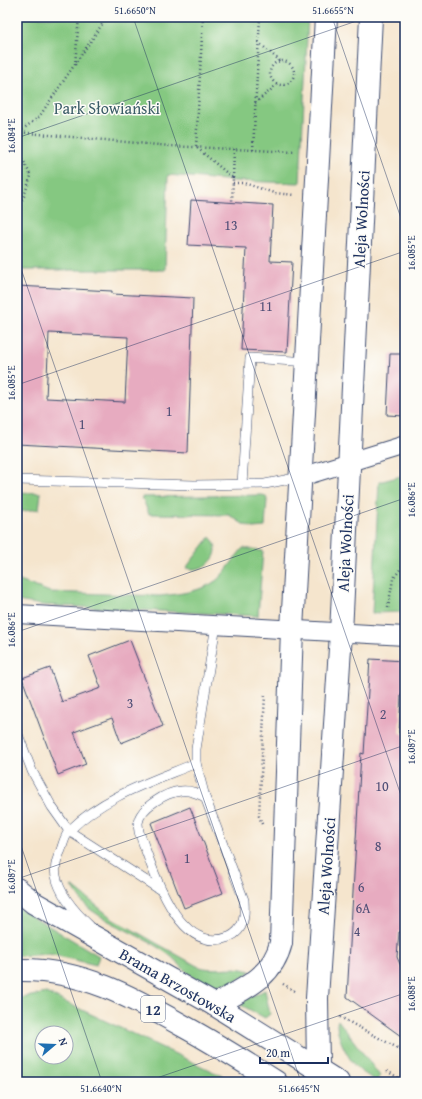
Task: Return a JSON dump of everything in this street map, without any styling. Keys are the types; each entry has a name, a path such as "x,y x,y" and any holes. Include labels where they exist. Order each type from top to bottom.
{"street":[{"path":"215,1005 259,979 268,971 274,962 280,942 292,629 326,17"},
{"name":"Aleja Wolności","path":"318,1068 318,998 341,632 371,17"},
{"path":"301,476 405,445"},
{"path":"17,614 405,636"},
{"name":"Brama Brzostowska","path":"17,889 34,903 215,1005 318,1068 338,1082"},
{"name":"Brama Brzostowska","path":"17,970 63,973 91,980 125,994 227,1051 276,1082"}],"lane":[{"path":"242,484 250,358 308,362"},
{"path":"17,480 194,485 265,484 301,476"},
{"path":"205,797 194,792 182,791 170,793 156,800 142,813 138,823 139,832 162,891 180,920 195,934 207,940 220,940 235,934 242,926 245,917 244,900 205,797 196,763 196,749 216,625"},
{"path":"17,732 32,771 52,807 69,831 162,891"},
{"path":"117,950 74,910 60,889 55,868 58,856 69,831 100,806 130,791 196,763"}],"path":[{"path":"75,66 79,17"},
{"path":"17,133 39,117 107,17"},
{"path":"196,147 203,17"},
{"path":"253,150 260,17"},
{"path":"255,103 278,84 289,83 294,73 290,64 280,61 258,42"},
{"path":"278,84 272,79 270,72 273,65 280,61"},
{"path":"17,133 196,147 301,152"},
{"path":"196,147 233,178"},
{"path":"17,148 31,176 23,199 17,204"},
{"path":"232,203 234,149"},
{"path":"233,183 244,183 274,193 299,195"},
{"path":"388,608 393,579 405,563"},
{"path":"341,1018 405,1052"},
{"path":"387,1070 405,1082"}],"green space":[{"name":"Park Słowiański","path":"17,17 308,17 300,183 235,181 168,175 165,270 17,270"},
{"path":"405,475 405,612 372,613 379,482"},
{"path":"17,492 41,493 39,509 17,512"},
{"path":"266,496 267,500 265,527 253,528 243,524 229,515 149,514 142,497"},
{"path":"210,537 215,543 215,556 206,565 200,568 186,568"},
{"path":"243,548 263,551 258,616 42,605 17,601 17,580 50,592 160,596 189,592 211,584 217,580"},
{"path":"72,886 112,918 197,966 210,969 237,968 250,971 239,979 223,985 212,986 201,983 191,976 173,958 159,948 110,922 91,910 78,896"},
{"path":"17,907 99,956 96,965 49,954 17,956"},
{"path":"265,990 270,1014 265,1018 241,1005 247,999"},
{"path":"46,993 235,1082 17,1082 17,999"},
{"path":"338,1020 380,1076 376,1081 357,1068 350,1059 340,1038 337,1025"}],"building":[{"path":"191,200 273,205 270,261 292,262 287,352 241,350 246,248 188,245"},
{"path":"17,286 112,291 112,294 193,298 188,453 17,444","holes":["49,333 128,337 125,402 46,398"]},
{"path":"390,354 405,354 405,416 387,415"},
{"path":"130,640 163,726 121,743 112,718 74,732 86,764 58,775 22,678 50,668 62,702 101,688 89,656"},
{"path":"370,659 405,661 405,695 401,694 399,733 404,734 405,756 405,932 399,932 397,957 405,976 405,1039 347,997 361,753 364,754"},
{"path":"190,807 223,893 184,908 151,823"}]}
